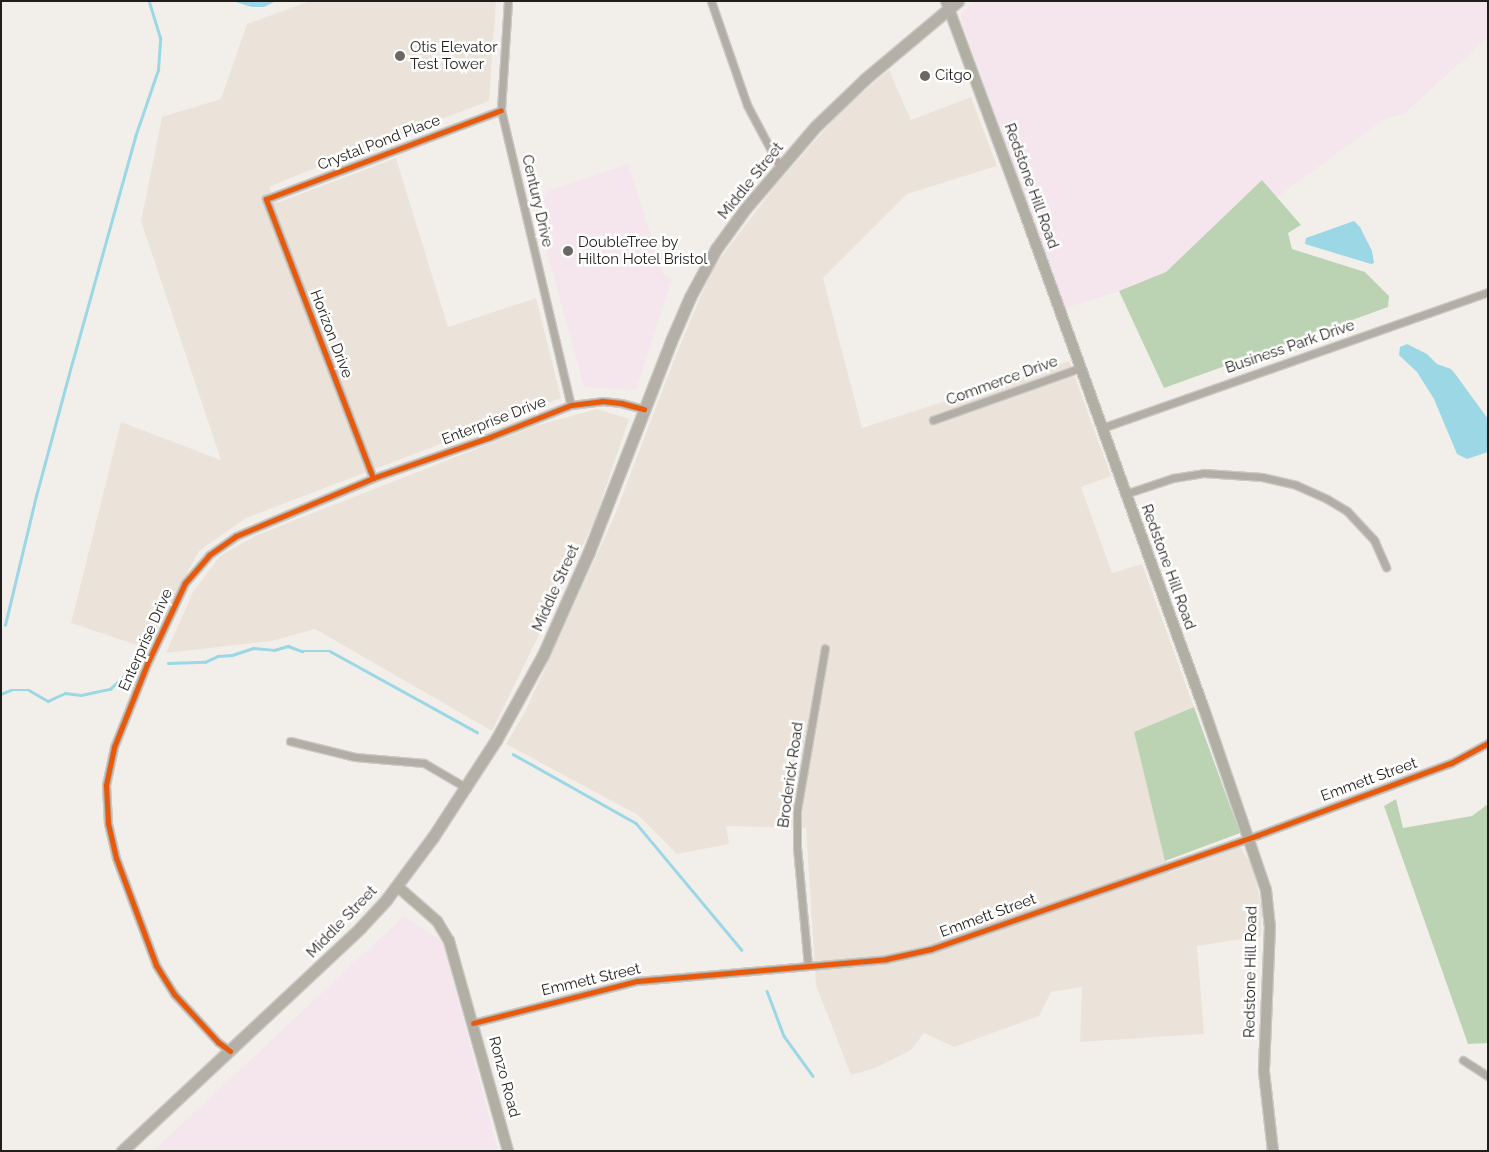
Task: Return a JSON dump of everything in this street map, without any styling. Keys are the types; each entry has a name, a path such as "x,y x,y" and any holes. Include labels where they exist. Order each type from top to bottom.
{"main road":[{"name":"Middle Street","path":"122,1151 344,944 397,886 466,788 512,713 546,648 591,546 671,341 703,271 745,210 780,167 853,90 947,6 958,1"},
{"name":"Redstone Hill Road","path":"947,6 1004,156 1266,890 1270,926 1264,1072 1273,1151"},
{"name":"Ronzo Road","path":"397,886 427,911 444,930 454,953 508,1151"}],"street":[{"name":"Century Drive","path":"508,1 501,110 571,405"},
{"path":"711,1 747,105 780,167"},
{"name":"Crystal Pond Place","path":"266,199 501,110"},
{"name":"Horizon Drive","path":"266,199 373,478"},
{"name":"Business Park Drive","path":"1102,428 1488,292"},
{"name":"Commerce Drive","path":"933,420 1080,368"},
{"name":"Enterprise Drive","path":"230,1051 218,1042 174,994 149,949 111,840 106,803 109,766 120,730 168,616 186,583 209,555 236,536 262,523 373,478 571,405 602,402 621,403 644,409"},
{"path":"1125,494 1173,478 1204,473 1262,477 1296,485 1327,499 1347,511 1374,540 1386,567"},
{"name":"Broderick Road","path":"808,966 797,847 797,810 825,648"},
{"path":"290,741 355,757 424,763 466,788"},
{"name":"Emmett Street","path":"473,1023 638,981 886,959 931,949 1249,838 1451,763 1488,743"},
{"path":"1463,1060 1488,1076"}],"shaded area":[{"path":"310,1 496,1 489,101 269,187 277,203 396,158 448,327 536,298 561,398 246,518 199,551 146,648 71,623 121,422 221,460 141,221 162,117 221,99 247,24"},
{"path":"975,1 1488,1 1488,37 1405,113 1384,119 1277,197 1262,180 1166,272 1119,291 1065,308 962,22 961,14"},
{"path":"889,70 911,120 971,97 997,166 907,194 823,278 862,428 1069,361 1111,476 1081,487 1112,573 1142,564 1194,707 1134,732 1169,873 1240,847 1253,867 1262,909 1261,936 1197,946 1204,1034 1080,1042 1082,987 1051,992 1039,1016 954,1047 924,1033 911,1050 875,1068 851,1075 816,985 806,828 726,826 729,844 677,854 638,815 506,744 525,712 614,517 674,360 712,269 775,186 842,110"},
{"path":"628,164 663,274 672,279 636,390 584,387 535,208 549,191"},
{"path":"597,409 629,419 594,522 492,731 315,629 272,641 166,653 193,592 220,556 257,535 535,426"},
{"path":"404,916 443,942 498,1151 153,1151"}],"green space":[{"path":"1262,180 1301,225 1288,233 1292,249 1365,272 1389,296 1388,307 1164,388 1119,291 1166,272"},
{"path":"1194,707 1240,833 1165,861 1134,732"},
{"path":"1396,799 1403,828 1472,816 1488,804 1488,1043 1468,1044 1384,806"}],"water":[{"path":"232,1 276,1 264,7 252,7"},
{"path":"1354,221 1360,227 1372,251 1374,263 1371,264 1305,244 1306,238"},
{"path":"1407,344 1427,354 1437,364 1451,369 1456,375 1488,419 1488,452 1467,459 1457,454 1434,399 1417,372 1399,355 1400,347"}],"waterway":[{"path":"5,625 36,496 72,363 135,137 158,70 160,38 149,1"},
{"path":"168,663 205,662 218,656 232,655 253,648 274,650 288,646 302,651 330,651 477,732"},
{"path":"1,694 11,690 29,690 48,701 65,693 81,695 110,689 126,674"},
{"path":"513,754 636,823 742,950"},
{"path":"767,991 784,1036 813,1076"}],"cycle path":[{"path":"373,478 266,199 501,110"},
{"path":"230,1051 218,1042 174,994 156,965 116,858 108,823 106,785 114,747 147,664 185,583 209,555 236,536 373,478 490,437 571,405 602,401 621,403 644,409"},
{"path":"473,1023 637,981 886,959 931,949 1258,835 1451,763 1488,743"}],"place":[{"name":"Otis Elevator Test Tower","path":"400,56"},
{"name":"Citgo","path":"925,76"},
{"name":"DoubleTree by Hilton Hotel Bristol","path":"568,251"}]}
